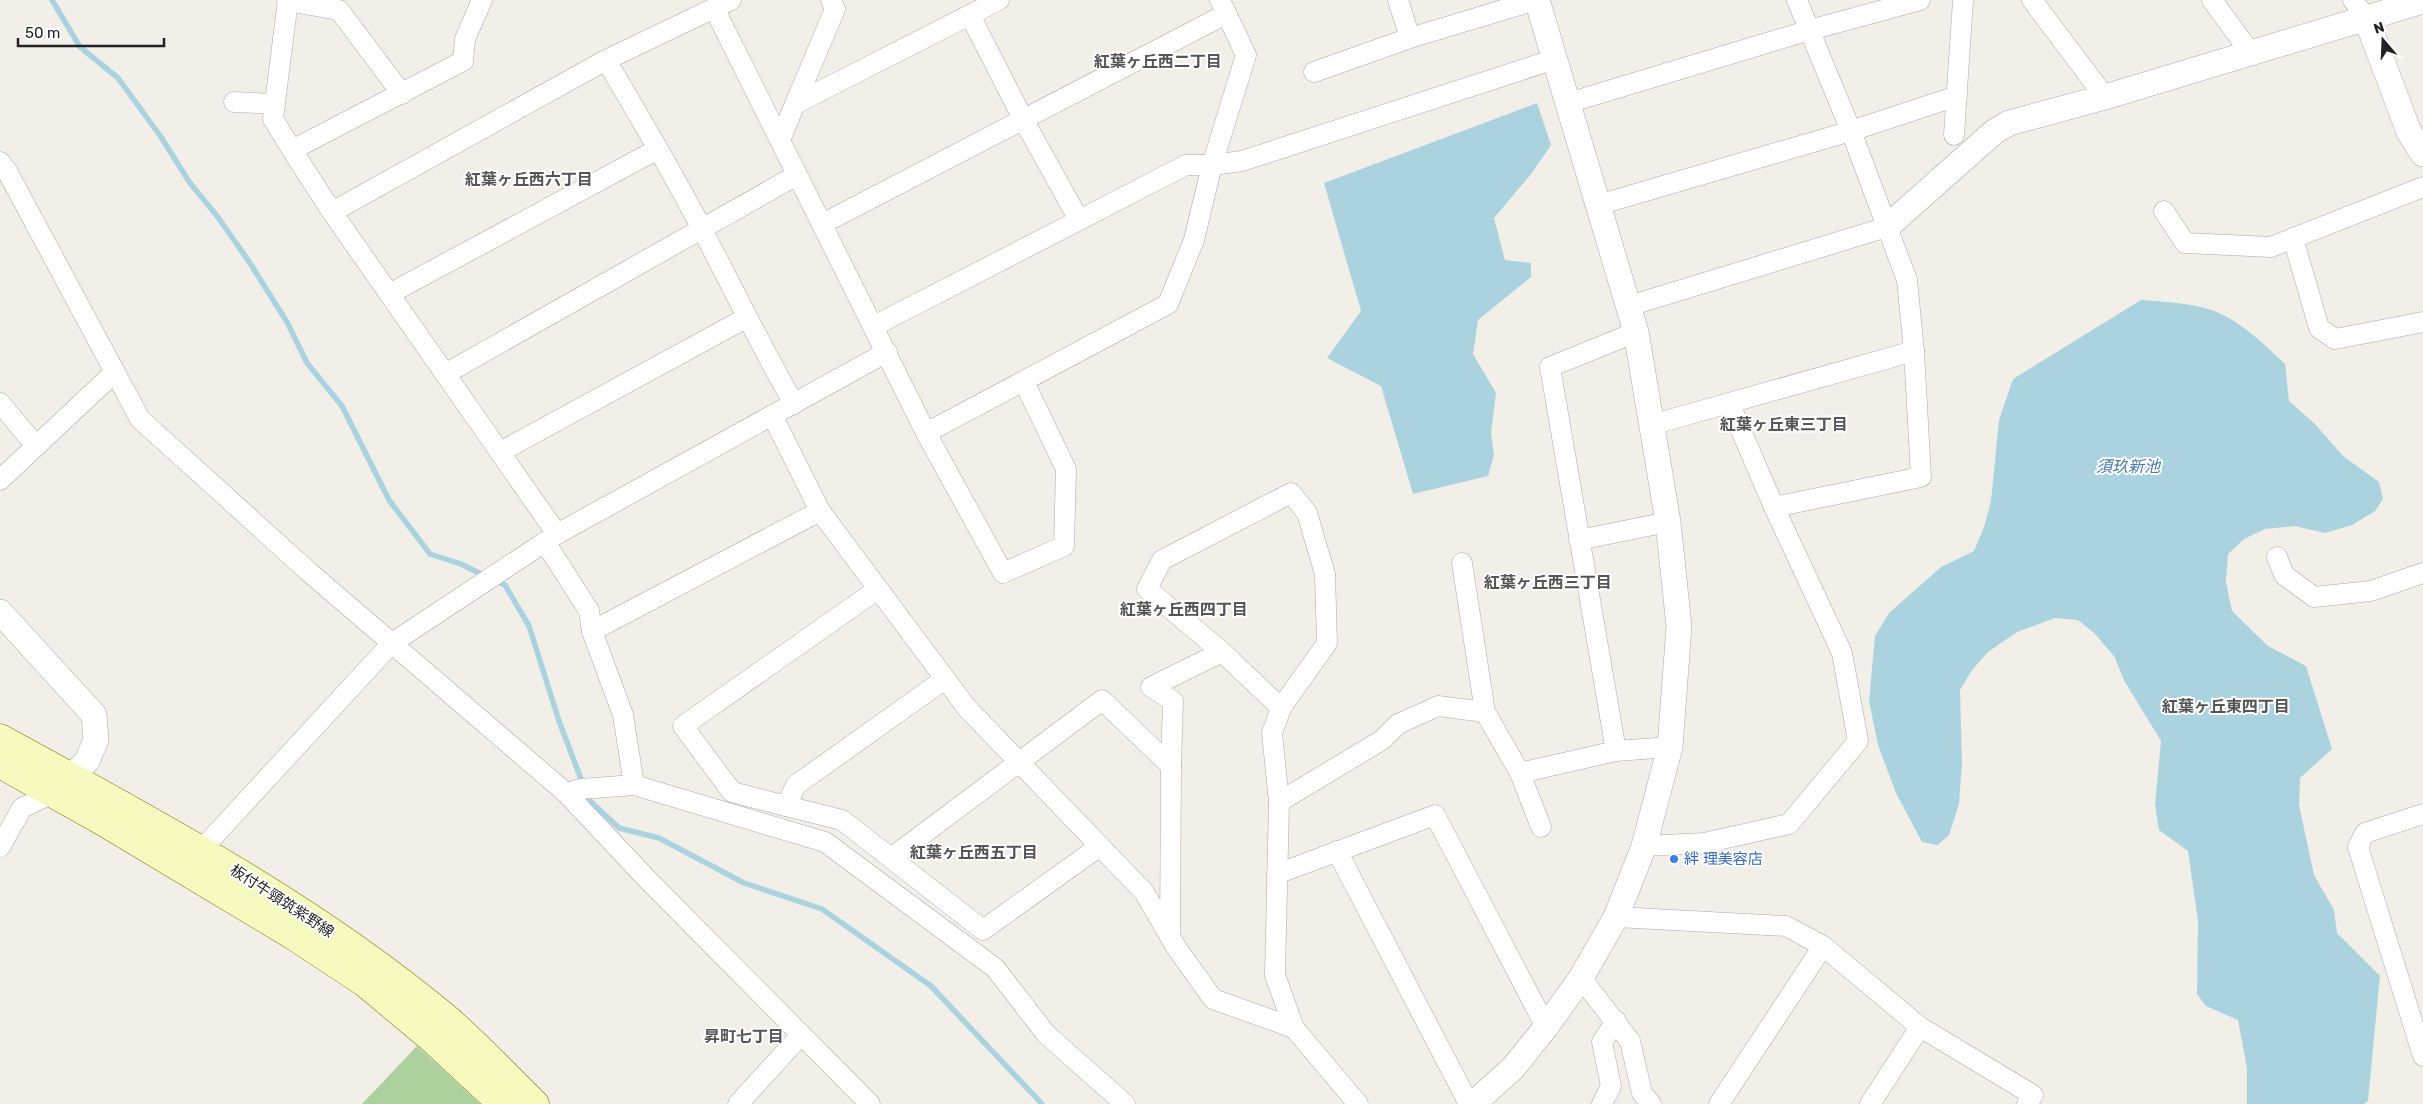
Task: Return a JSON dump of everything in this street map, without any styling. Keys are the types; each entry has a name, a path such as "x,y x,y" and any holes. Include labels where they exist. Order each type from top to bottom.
{"main road":[{"name":"板付牛頸筑紫野線","path":"0,738 63,786 365,983 432,1039 502,1104"},
{"name":"板付牛頸筑紫野線","path":"0,764 63,786 201,850 308,916 378,965 446,1018 535,1104"}],"street":[{"path":"402,94 339,10 287,0 273,119 332,212 500,452 551,538 589,611 592,630 623,715 634,784"},
{"path":"292,150 463,61 465,39 482,0"},
{"path":"780,140 835,9 831,0"},
{"path":"795,104 999,0"},
{"path":"1398,0 1410,38"},
{"path":"1314,72 1410,38 1536,0 1636,332 1668,522 1678,626 1670,747 1644,846 1616,917 1581,978 1546,1027 1513,1068 1471,1104 1338,851"},
{"path":"1774,507 1920,477 1914,351 1906,280 1851,131 1798,0"},
{"path":"1568,102 1810,30 1920,0"},
{"path":"1954,135 1963,0"},
{"path":"2032,0 2105,97"},
{"path":"2212,0 2250,52"},
{"path":"1629,306 1887,227 1994,132 2009,123 2105,97 2250,52 2360,9 2423,1"},
{"path":"332,212 606,60 722,4 780,140 926,433 1003,573 1064,546 1066,470 1024,382"},
{"path":"822,224 1023,119 1223,7 1246,55 1212,165 1194,240 1168,304 926,433"},
{"path":"2360,9 2416,130 2423,154"},
{"path":"970,15 1023,119 1080,220"},
{"path":"874,326 1186,165 1212,165 1242,161 1555,59"},
{"path":"606,60 702,229 746,318 794,404"},
{"path":"1598,205 1851,131 1957,96"},
{"path":"234,102 275,104"},
{"path":"389,294 658,149"},
{"path":"2,169 140,419 309,572 566,794 647,879 870,1104"},
{"path":"445,374 797,174"},
{"path":"2164,211 2185,243 2271,247 2423,187"},
{"path":"2293,238 2319,328 2335,339 2423,322"},
{"path":"500,452 746,318"},
{"path":"1616,751 1550,366 1636,332"},
{"path":"1651,425 1730,405 1914,351"},
{"path":"201,850 392,643 551,538 886,352"},
{"path":"0,480 115,372"},
{"path":"0,403 36,446"},
{"path":"1644,846 1704,843 1790,824 1858,741 1842,653 1774,507 1730,405"},
{"path":"772,416 820,510 966,708 1144,892 1170,936 1213,999 1294,1028"},
{"path":"1281,708 1222,652 1147,589 1162,560 1291,493 1307,513 1325,574 1327,643 1281,708 1272,733 1278,802 1275,975 1294,1028 1358,1104"},
{"path":"592,630 820,510"},
{"path":"1580,540 1668,522"},
{"path":"2277,557 2284,575 2314,597 2372,591 2423,573"},
{"path":"1462,563 1485,712 1520,773 1541,827"},
{"path":"878,589 683,726 732,792 842,820 983,930 1100,846"},
{"path":"0,612 94,715 96,740 87,761 63,786 22,808 0,847"},
{"path":"1170,936 1173,701 1151,687 1222,652"},
{"path":"786,806 796,785 945,679"},
{"path":"891,858 1102,700 1172,766"},
{"path":"1278,802 1382,740 1398,724 1438,706 1485,712"},
{"path":"1520,773 1616,751 1670,747"},
{"path":"566,794 594,788 634,784 825,842 995,968 1046,1034 1125,1104"},
{"path":"2423,814 2365,833 2358,847 2423,1056"},
{"path":"1277,874 1435,815 1546,1027"},
{"path":"1616,917 1786,926 1823,946 1920,1027 2035,1101"},
{"path":"1719,1104 1823,946"},
{"path":"1581,978 1630,1041 1642,1093 1651,1104"},
{"path":"1602,1104 1611,1086 1602,1042 1616,1021"},
{"path":"1870,1104 1920,1027"},
{"path":"738,1104 801,1035"}],"green space":[{"path":"417,1046 480,1104 362,1104"}],"water":[{"path":"1537,103 1551,145 1532,173 1494,218 1505,260 1531,263 1531,277 1478,320 1473,354 1496,393 1491,433 1494,455 1488,476 1413,494 1381,386 1327,358 1361,311 1324,183"},
{"name":"須玖新池","path":"2141,300 2203,307 2221,314 2247,330 2285,364 2289,401 2315,424 2343,456 2379,482 2383,499 2375,511 2352,525 2325,533 2295,526 2265,529 2244,539 2228,554 2226,582 2232,611 2268,646 2306,666 2332,749 2300,778 2299,805 2314,875 2334,910 2337,933 2380,976 2368,1101 2364,1104 2247,1104 2247,1068 2238,1020 2206,1006 2197,994 2198,921 2188,851 2159,830 2155,805 2161,741 2125,682 2114,656 2094,633 2078,620 2055,618 2017,632 1988,652 1972,670 1960,690 1962,763 1959,804 1949,835 1938,845 1922,842 1896,793 1878,745 1869,701 1875,636 1889,613 1941,567 1974,551 1984,527 1991,501 1999,420 2013,379"}],"waterway":[{"path":"52,0 80,47 118,78 161,137 190,183 217,216 248,260 287,322 307,363 342,406 389,500 430,554 461,564 485,576"},
{"path":"494,580 505,585 529,626 559,721 589,800 619,828 659,838 744,883 822,909 931,986 1042,1104"}],"place":[{"name":"絆 理美容店","path":"1674,859"}],"district":[{"name":"紅葉ヶ丘西二丁目","path":"1158,61"},
{"name":"紅葉ヶ丘西六丁目","path":"529,179"},
{"name":"紅葉ヶ丘東三丁目","path":"1784,424"},
{"name":"紅葉ヶ丘西三丁目","path":"1548,582"},
{"name":"紅葉ヶ丘西四丁目","path":"1184,609"},
{"name":"紅葉ヶ丘東四丁目","path":"2226,706"},
{"name":"紅葉ヶ丘西五丁目","path":"974,852"},
{"name":"昇町七丁目","path":"744,1036"}]}
